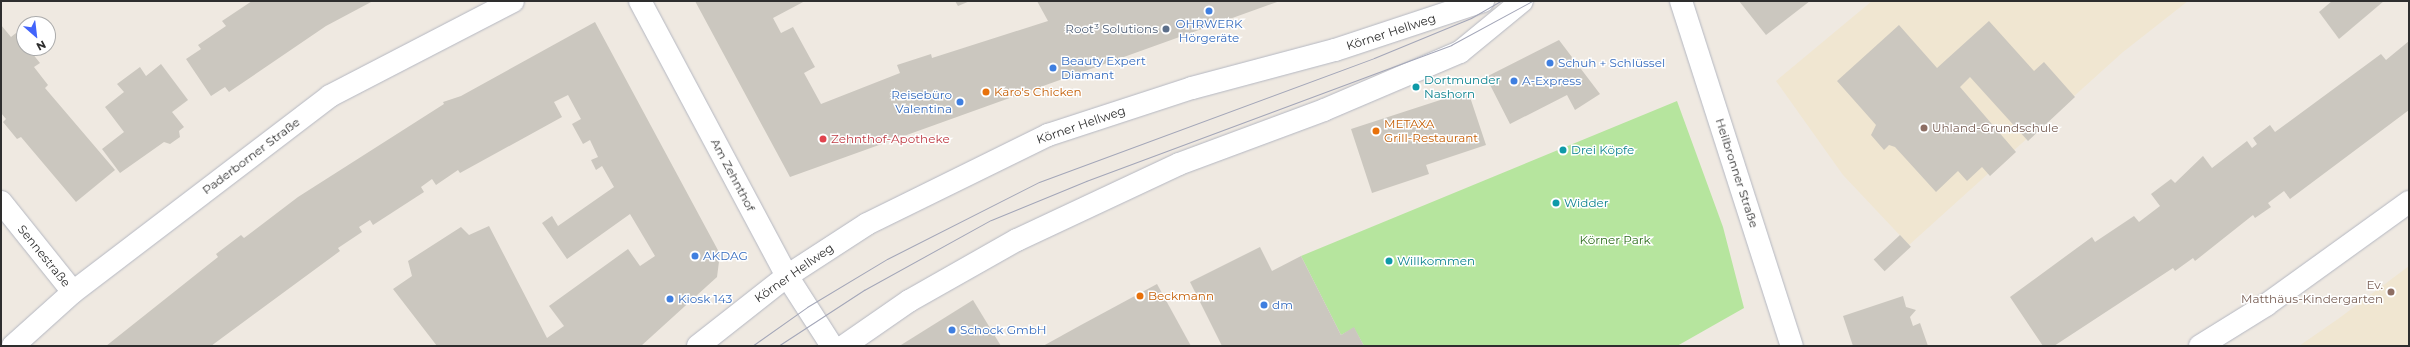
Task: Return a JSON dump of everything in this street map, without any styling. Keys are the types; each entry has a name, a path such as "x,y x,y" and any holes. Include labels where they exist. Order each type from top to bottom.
{"street":[{"name":"Paderborner Straße","path":"13,346 73,292 330,96 512,1"},
{"name":"Am Zehnthof","path":"640,1 787,276 832,346"},
{"name":"Körner Hellweg","path":"698,346 787,276 867,224 1048,135 1192,88 1335,50 1483,1"},
{"path":"844,346 909,301 1017,240 1179,164 1324,110 1460,52 1522,1"},
{"name":"Heilbronner Straße","path":"1681,1 1792,346"},
{"name":"Sennestraße","path":"1,202 73,292"},
{"path":"2200,346 2266,305 2409,202"}],"shaded area":[{"name":"Uhland-Grundschule","path":"1872,1 2188,1 2123,52 1909,245 1843,175 1776,81"},
{"name":"Ev. Matthäus-Kindergarten","path":"2409,266 2409,346 2299,346 2338,319"}],"green space":[{"name":"Körner Park","path":"1677,101 1723,227 1744,308 1677,346 1364,346 1354,328 1341,335 1301,256"}],"building":[{"path":"252,1 373,1 326,26 229,92 225,87 211,96 186,59 201,49 198,45 226,26 222,21"},
{"path":"695,1 805,1 773,18 781,33 793,27 815,67 804,73 821,104 900,73 897,65 931,54 932,58 1048,21 1037,1 1280,1 790,177"},
{"path":"955,1 970,1 958,6"},
{"path":"1739,1 1810,1 1766,35"},
{"path":"2332,1 2384,1 2339,39 2319,12"},
{"path":"1989,21 2034,71 2044,62 2075,97 2028,141 1970,77 1960,87 2016,152 1990,176 1982,167 1967,181 1958,171 1936,192 1895,147 1889,145 1884,150 1871,135 1876,125 1837,81 1899,25 1937,68"},
{"path":"595,22 720,254 717,277 641,346 437,346 393,289 412,276 408,261 461,227 469,235 489,226 547,338 564,326 549,306 628,249 640,266 655,256 630,214 567,259 542,223 552,216 558,226 614,187 602,166 596,170 591,160 598,157 590,140 583,144 572,124 581,119 568,95 554,102 562,117 460,173 458,170 436,185 432,179 421,187 424,192 373,225 370,220 359,227 362,232 338,248 340,251 211,346 106,346 218,257 216,254 241,235 244,238 298,197 444,104 443,102 461,96"},
{"path":"1,25 11,37 16,33 16,56 34,56 40,63 34,67 48,85 45,88 115,170 76,202 21,137 17,139 3,122 6,119 1,113"},
{"path":"1559,40 1600,94 1575,110 1567,95 1510,124 1486,77"},
{"path":"2409,41 2409,110 2290,199 2284,191 2268,203 2271,207 2255,218 2253,215 2195,261 2193,258 2175,271 2173,268 2054,346 2043,346 2010,297 2092,237 2095,242 2134,216 2139,222 2160,206 2151,194 2171,179 2175,183 2203,156 2212,168 2247,141 2252,148 2257,144 2253,138 2270,125 2275,132 2381,54 2386,60"},
{"path":"161,64 188,100 172,112 184,127 179,131 180,137 170,144 164,142 120,173 102,149 124,132 105,107 124,92 117,84 140,67 146,76"},
{"path":"1468,91 1486,145 1426,165 1429,174 1372,193 1351,129"},
{"path":"1900,235 1911,247 1885,271 1874,260"},
{"name":"dm","path":"1260,247 1272,271 1301,256 1341,335 1354,327 1364,346 1222,346 1190,282"},
{"path":"1157,284 1191,346 1043,346 1081,325"},
{"path":"1903,296 1906,307 1916,310 1910,317 1913,326 1920,323 1928,346 1853,346 1843,316"},
{"path":"973,300 1001,346 901,345"}],"tram line":[{"path":"752,346 807,307 887,259 1039,182 1374,58 1471,18 1501,1"},
{"path":"778,346 864,290 991,220 1086,181 1451,45 1532,1"}],"place":[{"name":"OHRWERK Hörgeräte","path":"1209,11"},
{"name":"Root³ Solutions","path":"1166,29"},
{"name":"Schuh + Schlüssel","path":"1550,63"},
{"name":"Beauty Expert Diamant","path":"1053,68"},
{"name":"A-Express","path":"1514,81"},
{"name":"Dortmunder Nashorn","path":"1416,87"},
{"name":"Karo's Chicken","path":"986,92"},
{"name":"Reisebüro Valentina","path":"960,102"},
{"name":"Uhland-Grundschule","path":"1924,128"},
{"name":"METAXA Grill-Restaurant","path":"1376,131"},
{"name":"Zehnthof-Apotheke","path":"823,139"},
{"name":"Drei Köpfe","path":"1563,150"},
{"name":"Widder","path":"1556,203"},
{"name":"AKDAG","path":"695,256"},
{"name":"Willkommen","path":"1389,261"},
{"name":"Ev. Matthäus-Kindergarten","path":"2391,292"},
{"name":"Beckmann","path":"1140,296"},
{"name":"Kiosk 143","path":"670,299"},
{"name":"dm","path":"1264,305"},
{"name":"Schock GmbH","path":"952,330"}]}
